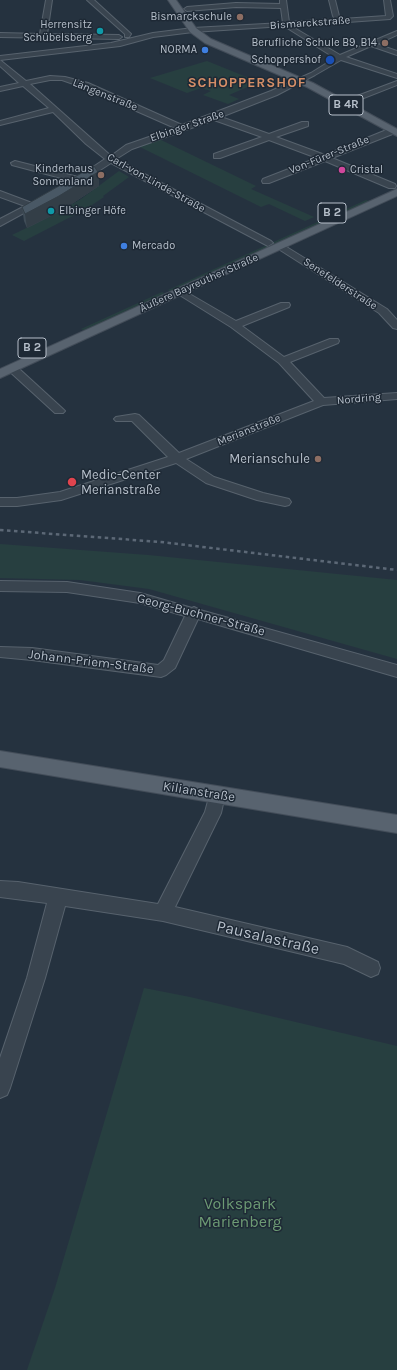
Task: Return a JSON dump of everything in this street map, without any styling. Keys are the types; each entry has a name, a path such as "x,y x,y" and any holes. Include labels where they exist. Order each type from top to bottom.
{"main road":[{"name":"B 4R","path":"172,0 198,31 218,46 303,79 348,101 395,131"},
{"name":"B 4R","path":"180,0 187,9 198,31"},
{"name":"B 4R","path":"303,79 395,131"},
{"name":"Äußere Bayreuther Straße","path":"4,368 395,188"},
{"name":"Äußere Bayreuther Straße","path":"4,368 181,292 274,244"},
{"name":"Kilianstraße","path":"0,759 397,824"}],"street":[{"path":"43,36 49,0"},
{"path":"90,0 128,34 126,36"},
{"path":"332,0 336,16 340,21"},
{"name":"Bismarckstraße","path":"0,35 118,37 138,40 198,31 232,28 389,18 387,0"},
{"path":"187,9 235,3 283,3 286,25 341,57 397,76"},
{"name":"Elbinger Straße","path":"66,188 110,159 141,142 214,117 303,79 341,57 397,33"},
{"name":"Bismarckstraße","path":"118,37 126,36 138,40"},
{"path":"0,58 111,45 138,40"},
{"path":"371,44 397,53"},
{"name":"Carl-von-Linde-Straße","path":"0,62 110,159 274,244"},
{"name":"Längenstraße","path":"0,89 53,78 78,82 182,128"},
{"path":"0,83 7,82 14,86"},
{"path":"348,101 397,83"},
{"path":"0,123 54,109"},
{"path":"214,117 323,157 395,188"},
{"path":"217,156 305,124"},
{"name":"Von-Fürer-Straße","path":"266,181 323,157 395,131"},
{"path":"15,163 79,180"},
{"path":"0,194 32,206"},
{"path":"0,223 46,199"},
{"name":"Senefelderstraße","path":"274,244 383,311 397,326"},
{"path":"181,292 235,325 283,361 321,402"},
{"path":"235,325 285,305"},
{"path":"283,361 334,341"},
{"path":"4,368 59,411"},
{"name":"Nordring","path":"321,402 397,396"},
{"name":"Merianstraße","path":"0,502 17,502 61,496 177,458 321,402"},
{"path":"120,419 135,417 177,458 195,471 218,484 261,497 284,502"},
{"name":"Georg-Buchner-Straße","path":"0,586 67,587 140,598 194,612 397,671"},
{"name":"Johann-Priem-Straße","path":"0,652 32,654 161,671 170,664 194,612"},
{"path":"163,913 212,813 218,795"},
{"name":"Pausalastraße","path":"0,889 163,913 347,956 371,968"},
{"path":"0,1088 36,978 58,897"}],"green space":[{"path":"207,61 259,82 229,95 239,99 228,104 203,95 211,91 201,88 187,93 150,78"},
{"path":"159,139 256,186 251,189 314,217 305,221 269,204 261,207 140,147"},
{"path":"119,171 129,177 86,209 24,241 12,235 81,199"},
{"path":"366,200 369,201 357,208 173,293 168,290"},
{"path":"162,292 168,295 86,331 81,329"},
{"path":"0,544 148,555 397,580 397,659 149,589 80,580 0,578"},
{"name":"Volkspark Marienberg","path":"144,988 190,997 397,1046 397,1370 27,1370 55,1288"}],"building":[{"path":"94,166 98,172 59,196 25,214 22,207"}],"railway":[{"path":"0,530 161,542 397,570"}],"place":[{"name":"Bismarckschule","path":"240,17"},
{"name":"Herrensitz Schübelsberg","path":"100,31"},
{"name":"Berufliche Schule B9, B14","path":"385,43"},
{"name":"NORMA","path":"205,50"},
{"name":"Schoppershof","path":"330,60"},
{"name":"Cristal","path":"342,170"},
{"name":"Kinderhaus Sonnenland","path":"101,175"},
{"name":"Elbinger Höfe","path":"51,211"},
{"name":"Mercado","path":"124,246"},
{"name":"Merianschule","path":"318,459"},
{"name":"Medic-Center Merianstraße","path":"72,482"}],"district":[{"name":"SCHOPPERSHOF","path":"247,83"}]}
